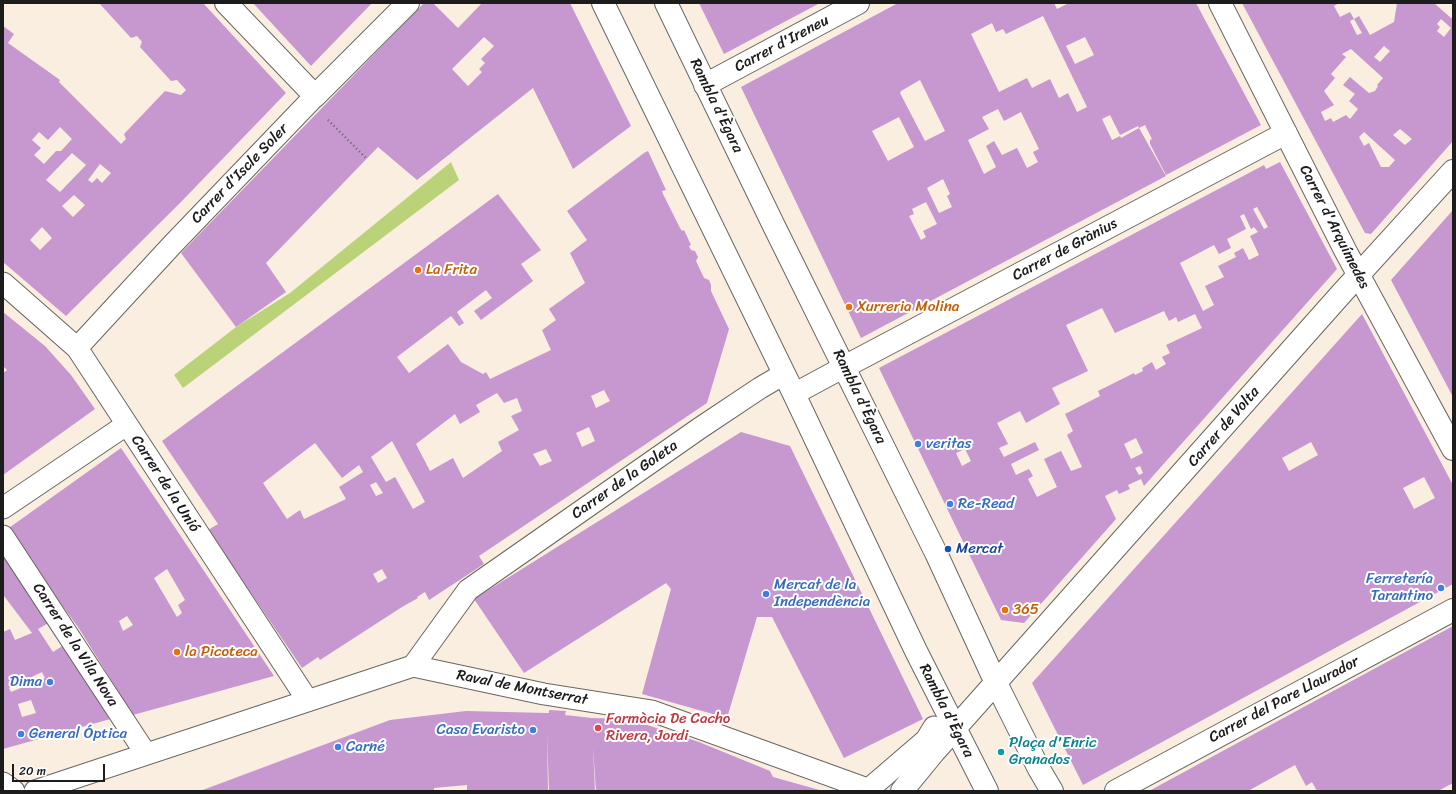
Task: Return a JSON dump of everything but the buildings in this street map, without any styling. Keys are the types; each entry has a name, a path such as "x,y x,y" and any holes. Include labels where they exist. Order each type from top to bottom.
{"street":[{"path":"226,3 315,96"},
{"name":"Carrer d'Iscle Soler","path":"77,348 172,244 315,96 408,3"},
{"name":"Rambla d'Ègara","path":"603,3 794,394 916,651 987,791"},
{"name":"Rambla d'Ègara","path":"666,3 936,553 1039,770 1052,791"},
{"name":"Carrer d'Ireneu","path":"705,85 858,3"},
{"name":"Carrer d'Arquímedes","path":"1220,3 1359,275 1453,449"},
{"name":"Carrer de Grànius","path":"844,367 1286,133"},
{"name":"Carrer de Volta","path":"955,729 1453,171"},
{"name":"Carrer de la Unió","path":"3,283 77,348 308,701"},
{"path":"794,394 844,367"},
{"name":"Carrer de la Goleta","path":"413,666 468,590 706,424 784,374"},
{"path":"3,508 126,425"},
{"name":"Carrer de la Vila Nova","path":"3,536 146,754"},
{"name":"Carrer del Pare Llaurador","path":"1116,791 1453,610"},
{"path":"35,791 413,666"},
{"name":"Raval de Montserrat","path":"413,666 544,694 652,710 871,790"},
{"path":"871,790 926,740 934,727"},
{"path":"902,791 955,729"},
{"path":"3,783 14,791"}],"path":[{"path":"327,120 367,159"}],"green space":[{"path":"451,162 459,180 183,388 174,375 236,327 290,293"}],"place":[{"name":"La Frita","path":"418,270"},
{"name":"Xurreria Molina","path":"849,307"},
{"name":"veritas","path":"918,444"},
{"name":"Re-Read","path":"950,504"},
{"name":"Mercat","path":"948,549"},
{"name":"Ferretería Tarantino","path":"1441,588"},
{"name":"Mercat de la Independència","path":"766,594"},
{"name":"365","path":"1005,610"},
{"name":"la Picoteca","path":"177,652"},
{"name":"Dima","path":"50,682"},
{"name":"Farmàcia De Cacho Rivera, Jordi","path":"598,728"},
{"name":"Casa Evaristo","path":"533,730"},
{"name":"General Óptica","path":"21,734"},
{"name":"Carné","path":"338,747"},
{"name":"Plaça d'Enric Granados","path":"1001,752"}]}
